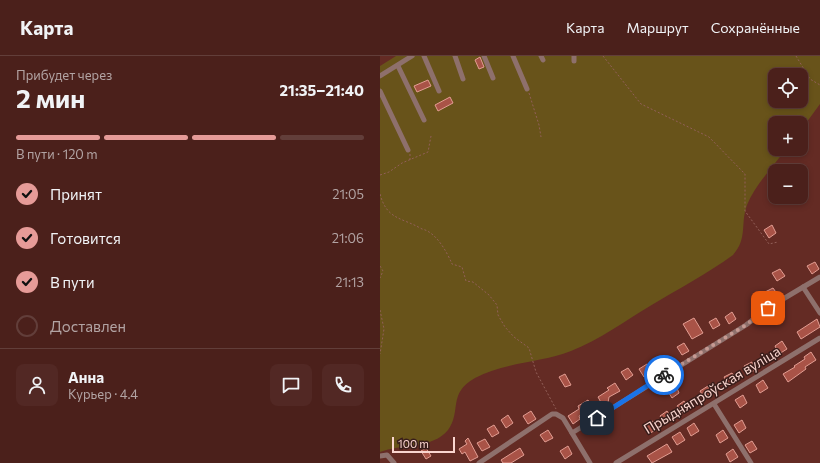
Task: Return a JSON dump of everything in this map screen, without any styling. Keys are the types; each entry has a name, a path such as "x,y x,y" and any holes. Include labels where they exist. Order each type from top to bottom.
{"street":[{"path":"380,76 412,56"},
{"path":"424,56 439,92"},
{"path":"455,56 463,78"},
{"path":"484,56 493,78"},
{"path":"513,56 527,89"},
{"path":"398,66 424,120"},
{"path":"380,91 408,150"},
{"path":"572,434 746,325 768,308 820,277"},
{"path":"803,287 820,313"},
{"name":"Прыдняпроўская вуліца","path":"616,463 820,338"},
{"path":"714,404 751,463"},
{"path":"479,463 552,414 559,415 590,463"},
{"path":"380,456 387,455 394,463"}],"path":[{"path":"603,56 641,104 709,137 745,174 745,211 769,244 778,242"},
{"path":"796,56 810,79 820,85"},
{"path":"527,89 539,125 541,137"},
{"path":"380,175 428,152 430,136"},
{"path":"408,150 411,156 410,160"},
{"path":"380,194 381,201 386,211 422,229 428,230 438,240 452,264 462,267 466,281 473,282 480,286 494,299 498,315 505,327 514,337 529,348 536,372 559,415"},
{"path":"380,266 383,271 380,278"},
{"path":"380,310 384,329 380,354"}],"shaded area":[{"path":"396,56 820,56 820,104 808,120 808,116 768,116 768,156 780,156 774,164 768,164 768,172 750,198 745,212 741,243 733,255 703,275 581,347 559,355 498,369 475,378 466,384 461,390 456,403 452,423 442,436 425,443 380,452 380,66"}],"building":[{"path":"480,57 484,67 479,69 475,60"},
{"path":"428,80 431,86 417,92 414,86"},
{"path":"450,97 453,103 438,111 435,105"},
{"path":"772,225 776,233 769,238 764,230"},
{"path":"815,262 819,269 812,274 807,266"},
{"path":"780,269 785,276 777,281 772,273"},
{"path":"773,288 778,295 770,300 765,292"},
{"path":"732,312 736,319 729,324 725,317"},
{"path":"694,318 703,333 692,339 683,324"},
{"path":"716,318 720,325 713,329 709,322"},
{"path":"817,319 820,327 801,339 797,332"},
{"path":"782,341 787,349 779,354 775,346"},
{"path":"684,343 689,351 682,355 677,347"},
{"path":"811,352 816,360 805,367 806,369 788,382 783,374 795,367 794,366 805,359 804,357"},
{"path":"665,357 670,365 662,369 658,361"},
{"path":"752,362 756,369 749,374 744,366"},
{"path":"647,364 652,372 644,377 639,369"},
{"path":"628,368 633,375 626,380 621,372"},
{"path":"732,373 736,380 729,385 724,377"},
{"path":"565,374 571,385 565,387 559,377"},
{"path":"676,378 680,386 677,388 679,393 672,398 664,385"},
{"path":"763,380 768,388 760,393 756,385"},
{"path":"615,383 620,391 609,397 608,403 603,406 598,397 609,390 607,388"},
{"path":"708,386 712,394 705,399 700,391"},
{"path":"743,395 747,403 740,408 735,400"},
{"path":"588,400 592,408 579,416 580,419 573,424 568,416 579,409 578,406"},
{"path":"684,401 689,409 682,413 677,406"},
{"path":"531,411 536,419 528,424 523,416"},
{"path":"667,411 672,419 665,424 660,416"},
{"path":"508,415 513,423 506,428 501,420"},
{"path":"742,420 746,428 739,433 734,425"},
{"path":"653,421 658,429 650,433 645,426"},
{"path":"694,423 699,431 691,436 687,428"},
{"path":"494,425 499,433 492,437 487,429"},
{"path":"548,430 553,438 545,442 540,435"},
{"path":"723,430 728,438 720,443 716,435"},
{"path":"680,432 685,440 677,445 672,437"},
{"path":"468,438 478,457 470,461 465,452 462,454 459,449 467,444 465,441"},
{"path":"485,439 490,447 482,451 477,443"},
{"path":"752,441 757,449 750,453 745,445"},
{"path":"667,444 672,452 652,463 647,456"},
{"path":"568,446 572,454 565,459 560,451"},
{"path":"426,448 431,456 426,459 421,451"},
{"path":"520,448 524,455 511,463 503,463 501,460"},
{"path":"733,449 738,457 730,462 726,454"}],"way so far":[{"path":"664,375 746,325 768,308"}],"route":[{"path":"597,418 664,375"}]}
